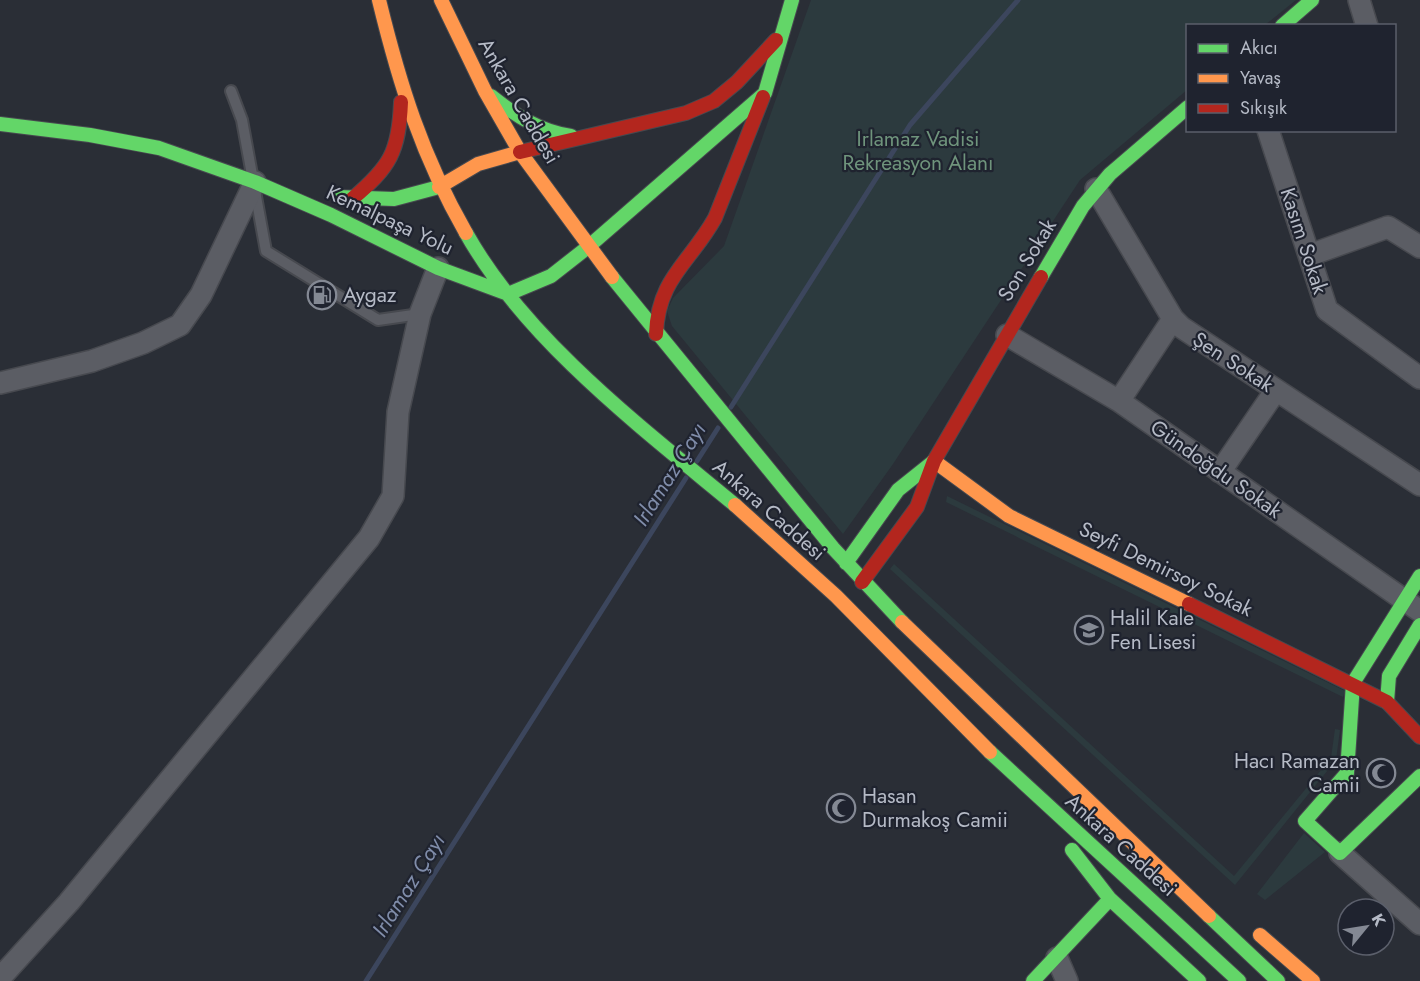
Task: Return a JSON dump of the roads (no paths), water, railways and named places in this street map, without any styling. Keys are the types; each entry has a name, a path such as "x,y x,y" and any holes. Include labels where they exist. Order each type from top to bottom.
{"main road":[{"name":"Ankara Caddesi","path":"379,0 401,91 439,187 508,294 574,368 809,570 1016,778 1239,981"},
{"name":"Ankara Caddesi","path":"441,0 485,91 520,152 588,248 672,354 862,582 983,702 1278,981"},
{"path":"656,334 655,313 660,295 714,220 765,93 792,0"},
{"path":"1284,24 1312,0"},
{"path":"520,152 686,113 714,100 757,63 783,32"},
{"path":"352,199 386,171 400,139 401,91"},
{"path":"485,91 513,115 537,129 582,137"},
{"path":"508,294 544,281 571,264 765,93"},
{"name":"Son Sokak","path":"934,461 1083,206 1096,189 1186,109"},
{"name":"Kemalpaşa Yolu","path":"0,124 90,135 159,148 255,182 341,220 438,268 508,294"},
{"name":"Kemalpaşa Yolu","path":"255,182 352,199 394,199 439,187 468,167 493,156 520,152"},
{"path":"846,563 898,490 934,461"},
{"path":"862,582 917,507 934,461"},
{"name":"Seyfi Demirsoy Sokak","path":"934,461 1010,516 1353,683 1387,702 1398,712"},
{"path":"1420,576 1412,606 1353,683 1347,773 1305,821 1340,853 1420,776"},
{"path":"1387,702 1389,676 1420,625"},
{"path":"983,702 1156,845"},
{"path":"1398,712 1420,730"},
{"path":"1398,712 1420,737"},
{"path":"1016,778 1110,899 1199,981"},
{"path":"1033,981 1110,899"},
{"path":"1252,928 1313,981"}],"street":[{"path":"1359,0 1366,24"},
{"name":"Kasım Sokak","path":"1269,132 1327,310 1420,378"},
{"path":"0,383 92,361 143,343 180,325 201,295 255,182"},
{"name":"Şen Sokak","path":"1096,189 1173,319 1190,334 1420,485"},
{"path":"1310,255 1388,227 1420,247"},
{"path":"0,978 69,902 369,538 393,496 398,412 420,314 438,268"},
{"path":"1119,401 1173,319"},
{"name":"Gündoğdu Sokak","path":"1007,335 1119,401 1412,606"},
{"path":"1220,472 1276,390"},
{"path":"1340,853 1420,924"},
{"path":"1057,958 1067,981"}],"lane":[{"path":"231,91 242,120 266,251 378,320 420,314"}],"waterway":[{"name":"Irlamaz Çayı","path":"731,407 910,125 1018,0"},
{"name":"Irlamaz Çayı","path":"697,461 718,428"},
{"name":"Irlamaz Çayı","path":"366,981 686,478"}],"place":[{"name":"Aygaz","path":"322,295"},
{"name":"Halil Kale Fen Lisesi","path":"1089,630"},
{"name":"Hacı Ramazan Camii","path":"1381,773"},
{"name":"Hasan Durmakoş Camii","path":"841,808"}],"park label":[{"name":"Irlamaz Vadisi Rekreasyon Alanı","path":"918,151"}]}
